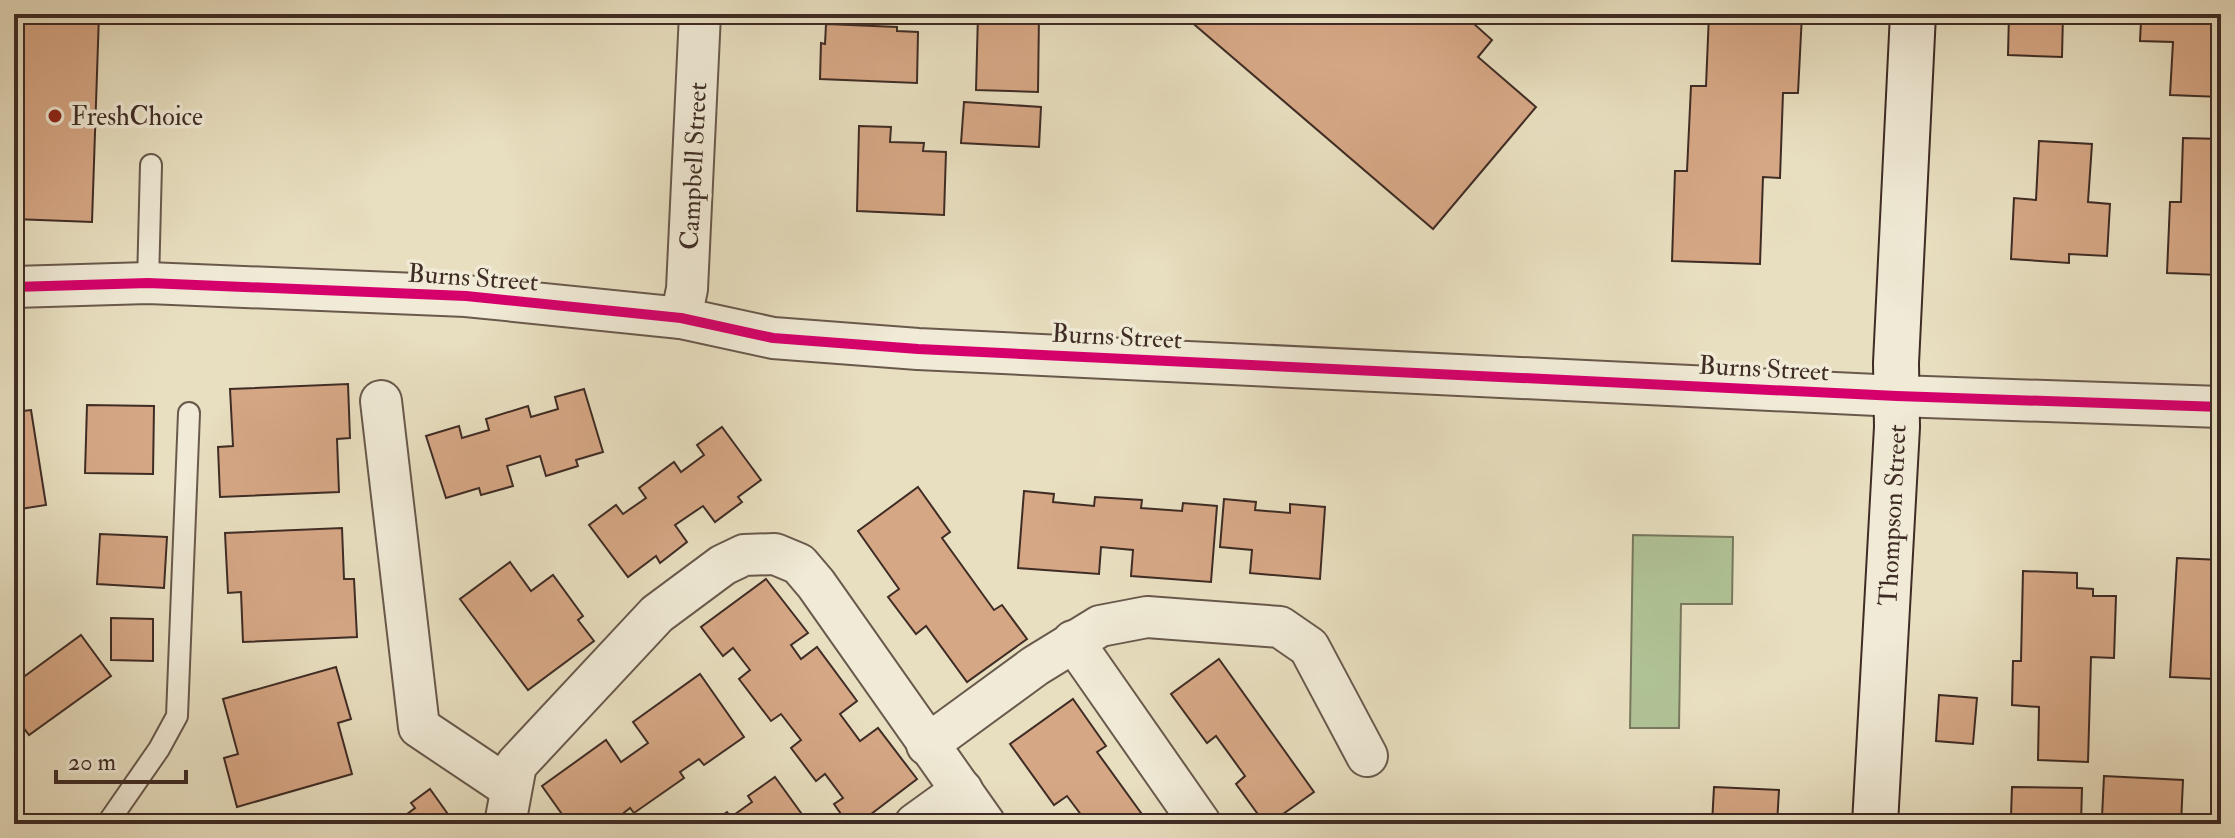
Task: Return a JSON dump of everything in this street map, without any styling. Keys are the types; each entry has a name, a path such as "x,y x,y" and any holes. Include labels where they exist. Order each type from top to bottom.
{"street":[{"name":"Campbell Street","path":"681,318 687,289 700,14"},
{"name":"Thompson Street","path":"1875,824 1913,14"},
{"name":"Burns Street","path":"14,287 148,283 466,296 681,318 773,338 918,349 1897,396 2221,407"},
{"path":"381,401 419,727 507,806 516,765 657,614 723,565 744,555 775,554 799,564 816,584 985,824"},
{"path":"927,745 1073,641 1100,626 1147,617 1280,627 1309,647 1367,756"},
{"path":"1073,641 1200,823"},
{"path":"915,824 962,790"}],"lane":[{"path":"148,283 151,165"},
{"path":"107,824 159,749 177,716 189,413"}],"green space":[{"path":"1633,535 1733,537 1732,604 1681,604 1679,728 1630,728"}],"building":[{"name":"FreshChoice","path":"14,14 99,14 92,222 14,219"},
{"path":"978,14 1039,14 1038,92 976,90"},
{"path":"1182,14 1463,14 1492,40 1478,57 1536,107 1433,229"},
{"path":"1709,14 1802,14 1798,93 1783,93 1780,178 1763,177 1760,264 1672,261 1675,171 1687,171 1691,86 1706,86"},
{"path":"2009,14 2063,14 2062,57 2008,55"},
{"path":"2135,14 2221,14 2221,97 2170,95 2173,42 2140,41 2141,21"},
{"path":"826,24 897,27 897,31 918,32 917,83 820,79 821,43 825,44"},
{"path":"964,102 1041,107 1039,147 961,143"},
{"path":"859,126 891,127 890,142 924,143 923,151 946,152 944,215 857,211"},
{"path":"2183,138 2221,139 2221,275 2167,273 2170,202 2181,202"},
{"path":"2039,141 2092,144 2088,202 2110,204 2107,256 2069,254 2069,263 2011,259 2014,198 2036,200"},
{"path":"348,384 350,438 337,439 339,492 220,497 218,447 233,446 230,389"},
{"path":"584,389 603,452 576,460 578,466 546,476 540,456 507,466 513,486 481,495 479,488 446,498 426,436 459,426 462,438 489,430 486,419 528,406 531,417 558,409 555,397"},
{"path":"87,405 154,406 153,474 85,473"},
{"path":"31,410 46,505 14,510 14,412"},
{"path":"722,427 761,480 738,497 742,502 715,522 703,506 675,525 687,542 660,563 656,556 628,577 589,525 616,505 623,514 646,498 639,488 674,462 681,472 704,455 697,445"},
{"path":"918,487 950,532 942,538 994,610 1002,605 1027,639 967,682 926,626 916,634 888,597 899,589 858,531"},
{"path":"1024,491 1054,494 1053,502 1094,506 1095,497 1142,500 1141,508 1182,511 1183,503 1217,506 1211,582 1131,576 1133,550 1101,547 1099,574 1018,568"},
{"path":"1224,499 1256,502 1255,510 1290,513 1290,504 1325,507 1320,579 1250,573 1252,550 1220,547"},
{"path":"342,528 344,579 354,579 357,637 243,642 241,592 228,593 225,533"},
{"path":"100,534 167,537 164,588 97,584"},
{"path":"2177,558 2221,560 2221,700 2214,700 2214,679 2170,677"},
{"path":"510,562 531,591 553,575 583,616 578,620 594,641 528,690 460,599"},
{"path":"2023,571 2077,573 2077,588 2093,589 2093,596 2116,596 2114,658 2091,657 2088,762 2038,760 2039,707 2012,705 2013,661 2021,661"},
{"path":"766,579 808,633 791,645 801,659 817,647 857,701 840,714 860,741 878,728 917,779 858,824 848,824 834,804 843,798 825,774 816,781 791,748 801,740 781,714 771,721 739,679 750,670 733,648 723,656 701,627"},
{"path":"111,618 153,619 153,661 111,660"},
{"path":"81,635 111,676 29,735 14,715 14,684"},
{"path":"1219,659 1314,792 1269,824 1265,824 1236,784 1245,776 1216,736 1207,743 1171,694"},
{"path":"336,667 351,719 338,723 352,774 237,807 224,758 238,754 223,699"},
{"path":"700,674 744,737 704,765 699,759 680,772 684,778 634,813 630,808 610,824 569,824 542,786 606,740 621,762 648,743 633,722"},
{"path":"1939,695 1977,698 1973,744 1936,741"},
{"path":"1073,699 1106,746 1097,752 1149,824 1088,824 1067,796 1054,805 1010,744"},
{"path":"2104,776 2183,780 2181,824 2153,824 2153,819 2102,817"},
{"path":"775,777 809,824 710,824 727,812 731,817 752,802 748,796"},
{"path":"1714,787 1779,790 1777,824 1712,824"},
{"path":"2012,787 2082,788 2081,824 2019,824 2019,816 2011,816"},
{"path":"430,789 455,824 382,824 391,817 395,823 415,808 411,803"}],"cycle path":[{"path":"14,287 148,283 466,296 681,318 773,338 918,349 1897,396 2221,407"}],"place":[{"name":"FreshChoice","path":"55,116"}]}
